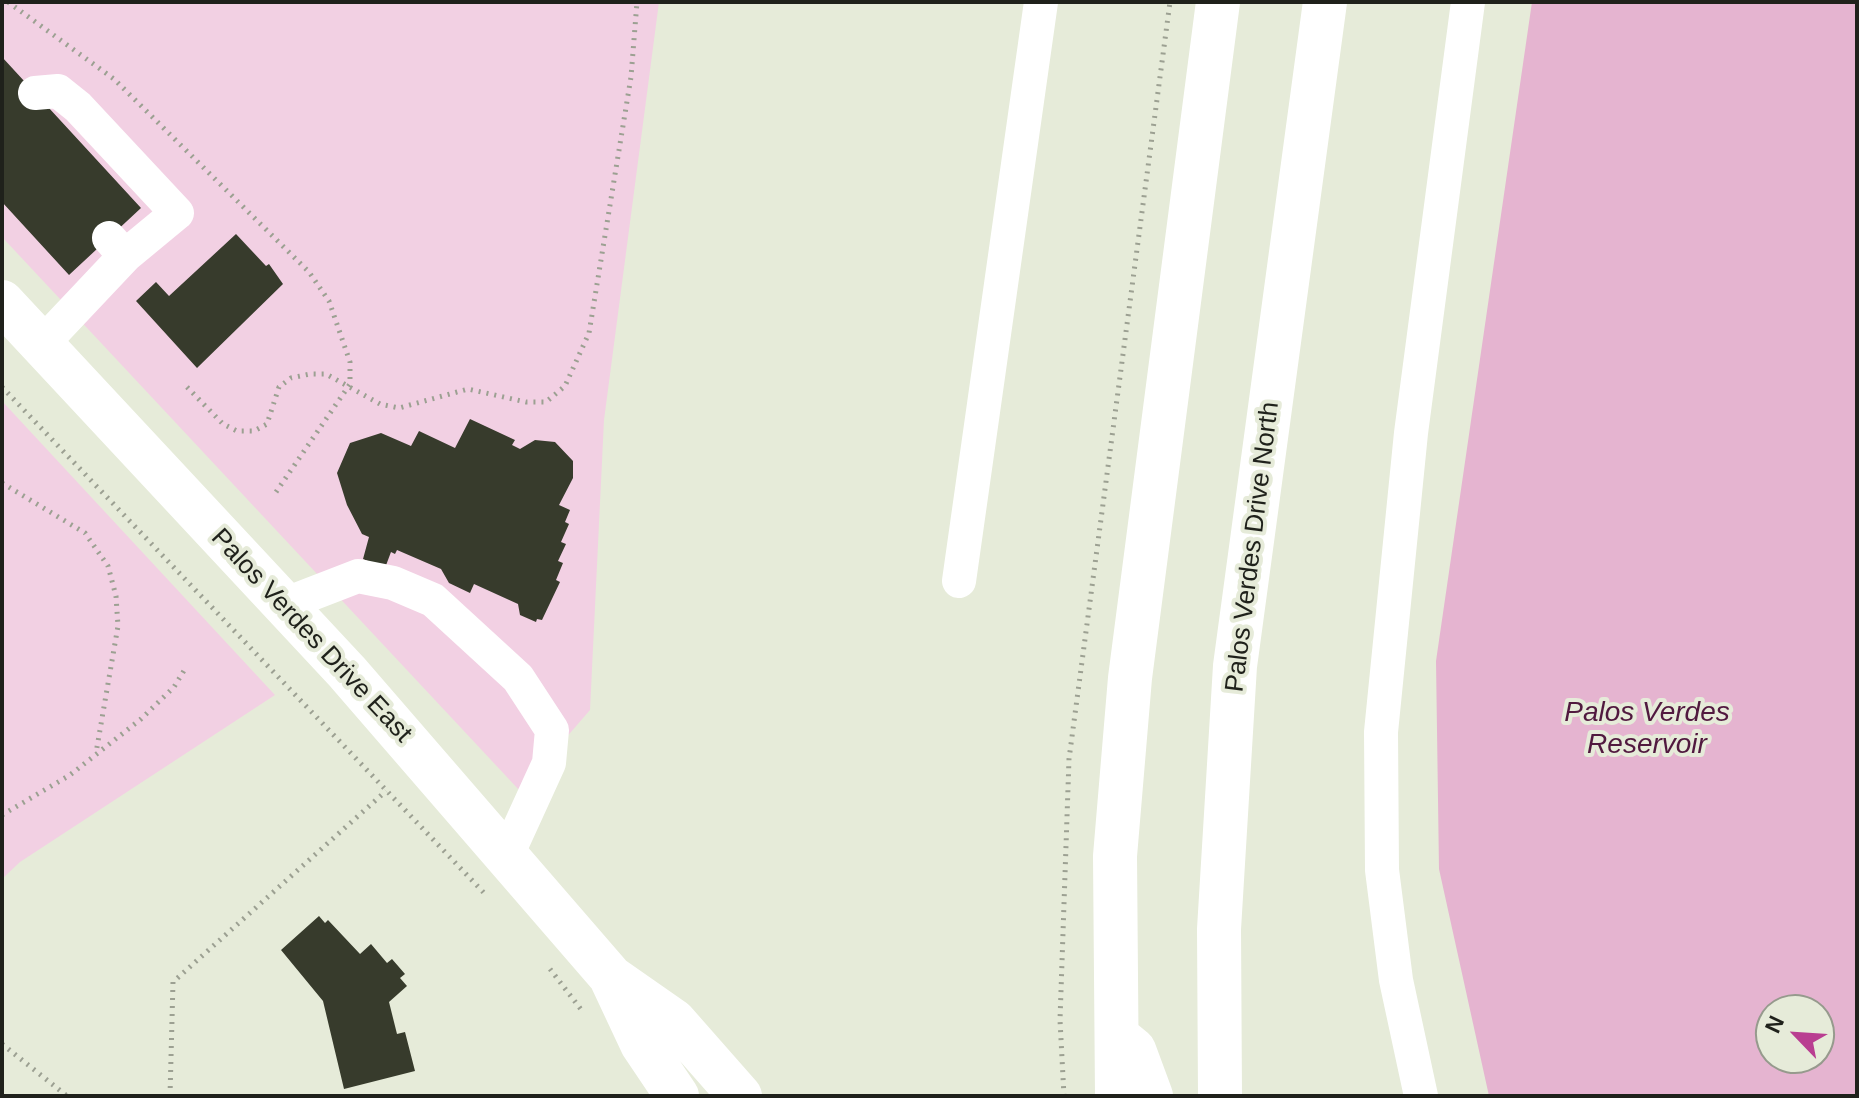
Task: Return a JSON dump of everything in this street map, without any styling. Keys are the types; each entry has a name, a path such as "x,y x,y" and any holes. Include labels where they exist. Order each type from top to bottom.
{"main road":[{"path":"1117,1096 1115,856 1130,678 1218,2"},
{"name":"Palos Verdes Drive North","path":"1220,1096 1219,929 1235,666 1325,2"},
{"name":"Palos Verdes Drive East","path":"2,302 283,605 507,855 611,977 674,1021 740,1096"},
{"name":"Palos Verdes Drive East","path":"611,977 642,1044 677,1096"},
{"path":"1115,1034 1134,1050 1151,1096"}],"lane":[{"path":"959,581 1041,2"},
{"path":"1421,1096 1396,980 1382,870 1381,732 1411,433 1468,2"},
{"path":"35,93 58,91 78,107 177,213 117,247 41,345"},
{"path":"283,605 358,576 393,583 433,600 518,678 552,730 549,763 507,855"}],"path":[{"path":"8,2 50,36 114,79 309,272 329,301 350,362 350,384 276,492"},
{"path":"187,387 223,424 237,431 254,431 267,424 279,387 291,378 326,374 350,384 380,404 399,408 468,389 526,402 546,402 565,386 589,333 631,77 637,2"},
{"path":"1064,1096 1060,1020 1069,759 1170,2"},
{"path":"2,387 490,900"},
{"path":"2,483 85,533 108,566 116,596 118,626 96,753"},
{"path":"2,815 70,775 158,706 185,669"},
{"path":"170,1096 173,982 386,791"},
{"path":"548,967 593,1024"},
{"path":"2,1044 67,1096"}],"shaded area":[{"path":"2,2 659,2 604,420 590,710 520,791 2,237"},
{"path":"2,401 275,695 20,862 2,879"}],"water":[{"name":"Palos Verdes Reservoir","path":"1532,2 1857,2 1857,1096 1489,1096 1439,869 1436,661"}],"building":[{"path":"2,57 141,208 69,275 2,202"},
{"path":"236,234 266,266 269,264 283,284 197,368 136,301 156,282 169,296"},
{"path":"470,419 515,440 512,445 520,449 535,440 555,442 573,461 573,478 559,505 570,510 565,522 569,524 561,542 566,544 558,561 563,563 556,580 560,582 542,620 537,619 536,622 520,615 518,604 474,584 470,593 449,583 441,569 397,550 395,554 391,552 385,568 363,559 369,537 362,534 347,505 337,473 350,443 381,433 411,446 419,431 455,448"},
{"path":"319,916 325,923 328,920 360,954 371,944 387,963 392,959 405,974 400,978 407,986 389,1002 397,1034 405,1032 415,1071 344,1089 323,1001 281,950"}]}
